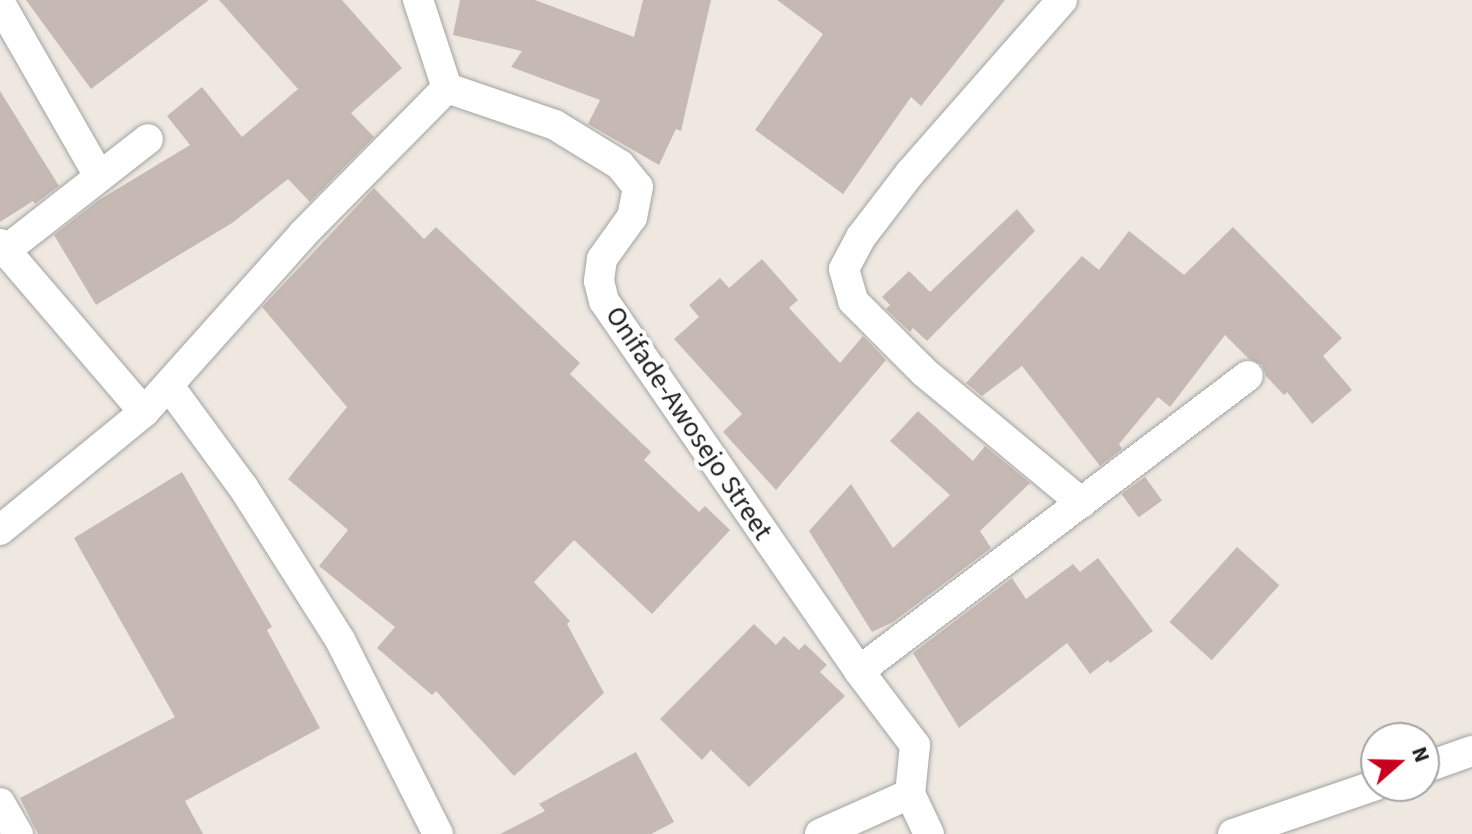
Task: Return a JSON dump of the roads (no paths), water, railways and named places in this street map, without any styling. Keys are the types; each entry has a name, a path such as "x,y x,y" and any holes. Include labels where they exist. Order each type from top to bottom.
{"street":[{"path":"0,530 144,412 302,235 447,88 418,0"},
{"path":"1062,0 910,173 861,237 844,269 853,301 914,362 1082,503"},
{"path":"0,3 99,176"},
{"name":"Onifade-Awosejo Street","path":"447,88 555,125 620,165 638,187 632,217 602,259 599,281 604,301 859,671 915,745 910,794"},
{"path":"144,412 3,247 148,139"},
{"path":"859,671 1248,376"},
{"path":"169,386 243,487 340,640 438,834"},
{"path":"1440,762 1472,751"},
{"path":"1233,834 1360,790"},
{"path":"820,834 910,794 929,834"},
{"path":"0,803 18,834"}]}
